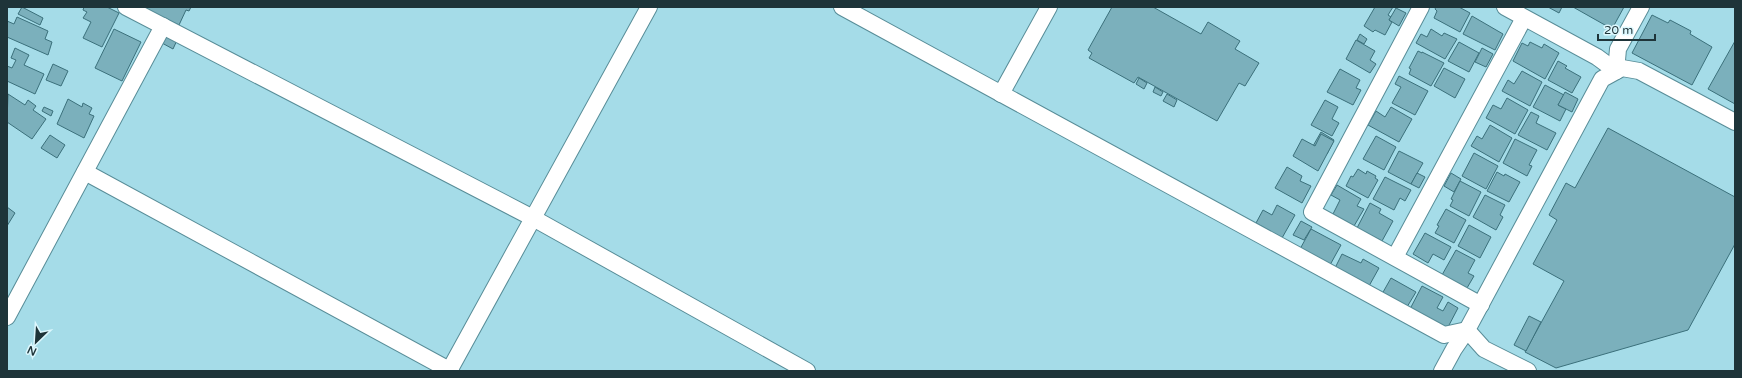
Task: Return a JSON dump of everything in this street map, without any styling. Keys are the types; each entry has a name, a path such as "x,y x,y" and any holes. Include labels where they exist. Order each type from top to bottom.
{"street":[{"path":"126,7 533,218 807,371"},
{"path":"85,172 450,371 649,7"},
{"path":"842,7 1444,335 1467,330"},
{"path":"1001,94 1049,7"},
{"path":"1421,7 1312,212 1481,305"},
{"path":"1505,7 1598,58 1616,71"},
{"path":"1616,71 1618,49 1641,7"},
{"path":"1395,257 1524,18"},
{"path":"7,317 163,26"},
{"path":"1442,371 1481,305 1602,79 1622,68 1639,71 1735,122"},
{"path":"1467,330 1484,349 1528,371"}],"building":[{"path":"22,7 43,18 40,25 18,14"},
{"path":"84,7 107,7 119,13 102,47 83,38 91,22 83,18 87,12 83,10"},
{"path":"141,7 191,7 189,11 186,10 179,25"},
{"path":"1112,7 1153,7 1201,34 1208,22 1240,41 1235,49 1259,63 1245,86 1239,83 1217,121 1138,77 1134,83 1089,58 1092,53 1088,50"},
{"path":"1375,7 1393,7 1388,15 1391,17 1389,20 1392,22 1385,35 1375,30 1373,32 1364,26"},
{"path":"1436,7 1459,7 1470,13 1460,32 1434,18 1437,11 1435,9"},
{"path":"1548,7 1562,7 1559,13"},
{"path":"1573,7 1624,7 1612,29"},
{"path":"1396,8 1406,13 1399,26 1389,20"},
{"path":"1652,15 1668,23 1670,20 1691,31 1690,34 1712,47 1692,85 1632,53"},
{"path":"1472,16 1503,34 1495,50 1463,34"},
{"path":"17,17 48,31 45,39 52,42 48,55 7,37 7,21 14,24"},
{"path":"114,29 141,42 122,81 95,68"},
{"path":"1431,29 1442,36 1444,33 1457,39 1445,59 1416,43 1421,34 1427,37"},
{"path":"167,33 178,38 173,49 162,43"},
{"path":"1360,34 1367,39 1364,44 1357,40"},
{"path":"1356,40 1375,51 1370,60 1376,64 1370,73 1346,59"},
{"path":"1735,41 1735,104 1708,89"},
{"path":"1459,42 1479,53 1469,72 1448,61"},
{"path":"1530,42 1542,48 1544,44 1559,53 1545,79 1513,61 1522,43 1528,46"},
{"path":"15,48 29,55 24,65 44,74 35,94 7,81 7,66 12,68 16,60 11,58"},
{"path":"1482,48 1493,54 1486,67 1475,62"},
{"path":"1418,51 1444,63 1431,86 1409,74 1411,69 1409,68"},
{"path":"1558,61 1567,66 1565,68 1581,77 1572,93 1548,80"},
{"path":"53,64 68,71 61,86 46,80"},
{"path":"1444,68 1465,79 1455,98 1434,86"},
{"path":"1340,69 1360,80 1356,88 1361,90 1353,105 1327,92"},
{"path":"1522,71 1542,82 1530,106 1502,91 1508,80 1514,84"},
{"path":"1399,76 1428,91 1415,115 1392,103 1401,87 1395,84"},
{"path":"1139,78 1147,83 1144,89 1136,84"},
{"path":"1545,85 1564,95 1558,105 1566,109 1560,121 1533,107"},
{"path":"1155,87 1163,92 1161,96 1153,92"},
{"path":"1565,92 1578,99 1572,112 1558,105"},
{"path":"8,94 25,105 28,100 36,106 33,110 46,119 32,139 7,122"},
{"path":"1167,94 1177,100 1174,107 1163,101"},
{"path":"1507,98 1528,110 1515,134 1486,118 1493,105 1501,109"},
{"path":"68,99 82,107 83,103 92,108 89,114 94,116 84,138 57,124"},
{"path":"1325,100 1338,107 1332,119 1339,123 1332,136 1311,125"},
{"path":"44,107 53,111 51,116 42,111"},
{"path":"1391,107 1412,119 1399,142 1368,125 1376,111 1385,117"},
{"path":"1531,112 1539,116 1536,123 1556,133 1547,150 1518,135"},
{"path":"1490,125 1512,138 1499,162 1471,146 1477,136 1482,139"},
{"path":"1608,128 1735,197 1735,244 1688,330 1556,368 1525,352 1564,281 1533,264 1557,220 1549,215 1566,183 1575,188"},
{"path":"1321,132 1334,140 1327,154 1313,146"},
{"path":"1321,134 1334,141 1318,171 1293,156 1302,139 1315,146"},
{"path":"50,135 65,145 57,158 41,148"},
{"path":"1376,136 1396,147 1384,170 1363,159"},
{"path":"1515,139 1537,150 1529,165 1532,166 1527,176 1503,163"},
{"path":"1399,151 1423,163 1411,184 1388,172"},
{"path":"1474,153 1498,166 1486,189 1462,176"},
{"path":"1287,167 1302,176 1300,181 1311,186 1302,203 1275,188"},
{"path":"1358,169 1366,174 1367,171 1376,176 1375,178 1378,180 1368,198 1346,186 1351,176 1353,177"},
{"path":"1497,172 1504,176 1505,174 1520,182 1509,202 1487,191"},
{"path":"1417,173 1425,177 1419,188 1411,184"},
{"path":"1451,173 1461,179 1454,192 1444,186"},
{"path":"1385,177 1411,190 1405,201 1400,198 1394,210 1373,199"},
{"path":"1460,181 1481,192 1469,216 1450,206 1453,200 1451,199"},
{"path":"1337,185 1361,199 1357,206 1364,209 1354,226 1333,214 1340,200 1331,195"},
{"path":"1485,195 1505,205 1500,215 1503,217 1496,230 1473,217"},
{"path":"1370,203 1381,209 1379,213 1393,221 1382,241 1357,228"},
{"path":"1277,205 1295,215 1282,238 1256,223 1263,210 1272,215"},
{"path":"7,207 15,213 7,226"},
{"path":"1446,209 1466,220 1454,243 1435,233 1439,226 1437,225"},
{"path":"1301,221 1312,227 1304,240 1293,235"},
{"path":"1469,225 1491,237 1480,258 1458,246"},
{"path":"1311,229 1341,245 1330,265 1300,249"},
{"path":"1425,233 1451,247 1444,260 1433,254 1428,263 1413,254"},
{"path":"1456,250 1475,260 1468,273 1474,276 1467,288 1442,275"},
{"path":"1342,254 1361,263 1363,259 1379,268 1369,286 1335,268"},
{"path":"1391,278 1416,292 1407,307 1382,294"},
{"path":"1422,286 1443,297 1437,308 1443,311 1448,302 1458,308 1447,329 1410,309"},
{"path":"1529,316 1541,322 1526,351 1514,345"}]}
